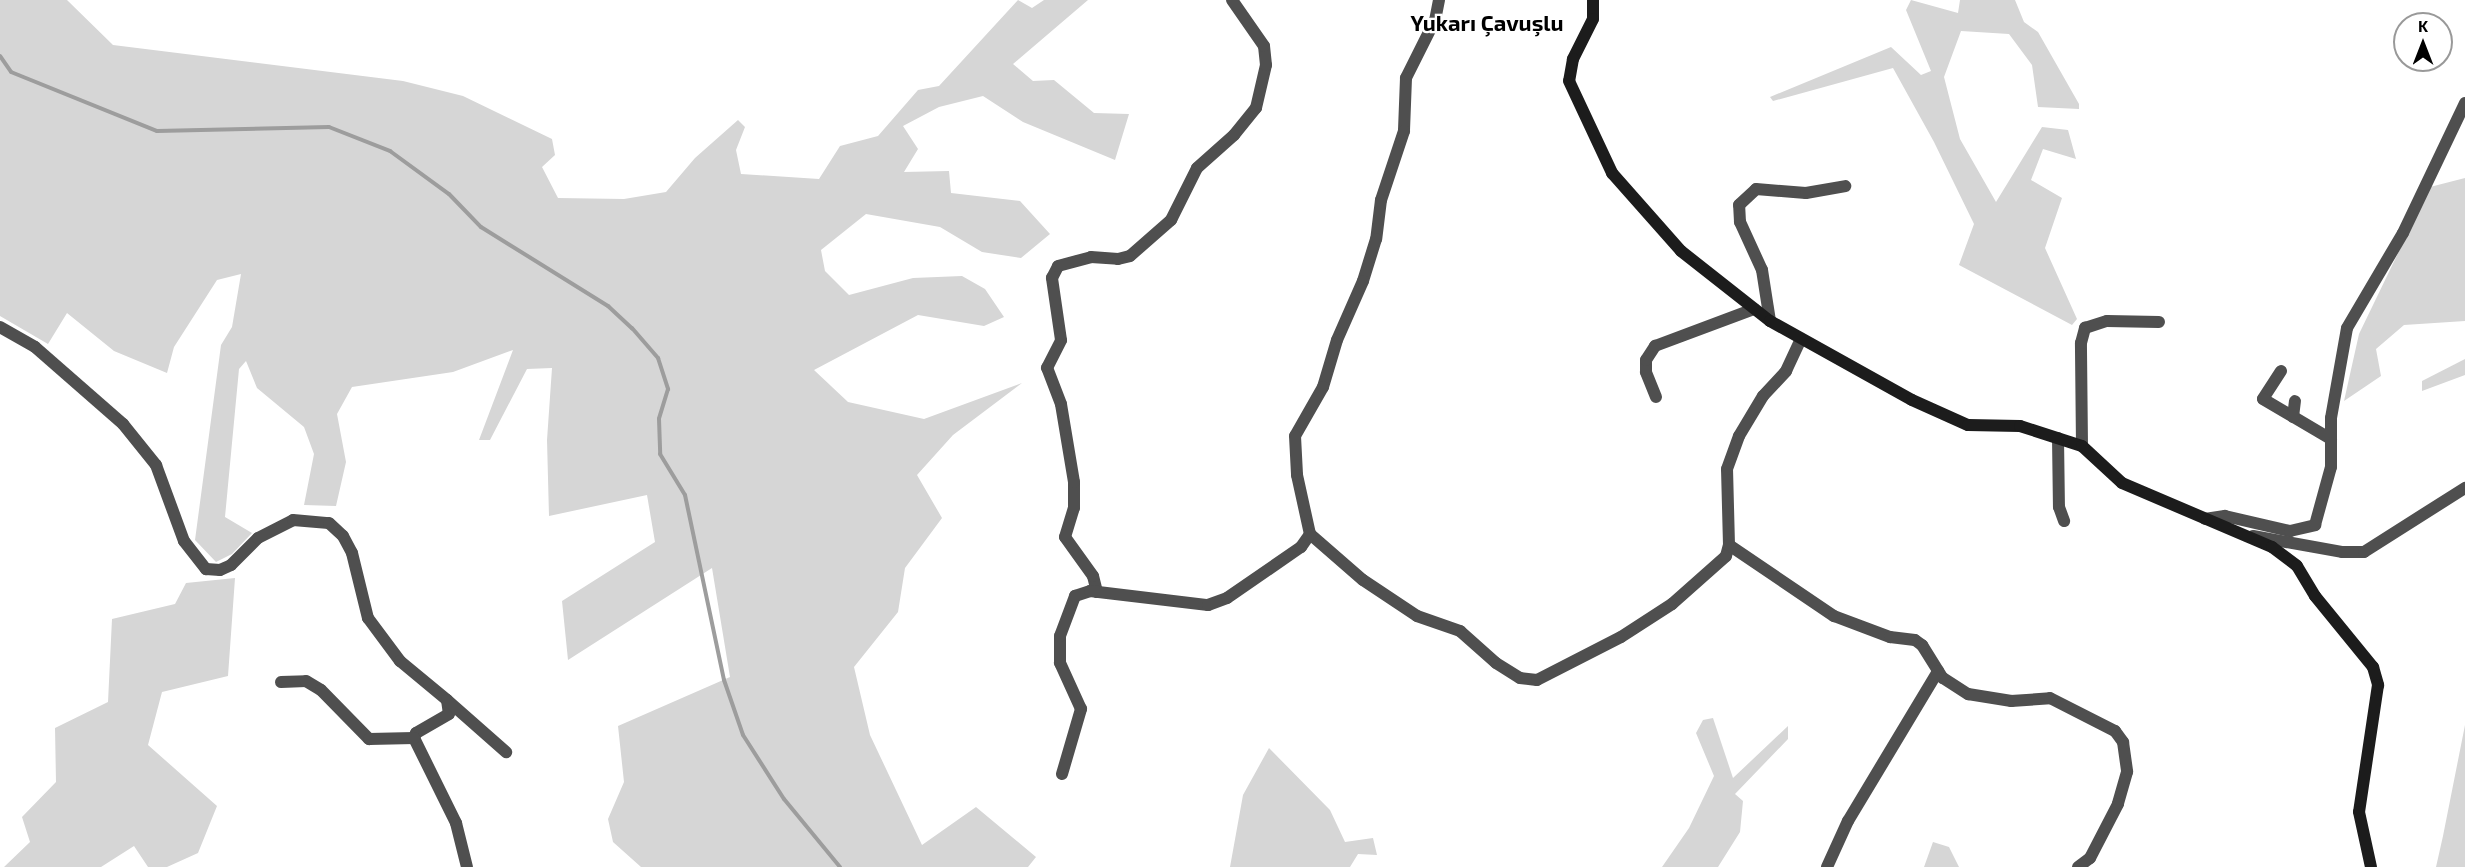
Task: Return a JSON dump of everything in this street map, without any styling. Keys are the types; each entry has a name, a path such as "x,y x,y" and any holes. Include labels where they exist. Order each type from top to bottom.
{"street":[{"path":"1097,592 1093,576 1065,537 1074,508 1074,482 1061,404 1047,368 1061,340 1052,278 1058,266 1091,257 1118,259 1130,256 1171,220 1197,168 1234,135 1256,108 1266,64 1264,46 1233,0"},
{"path":"1439,0 1435,20 1406,78 1404,131 1381,200 1376,239 1363,281 1337,340 1323,387 1295,436 1293,449 1310,534 1363,580 1417,616 1460,631 1496,663 1520,678 1536,680 1621,637 1672,604 1726,556 1729,545 1726,469 1739,436 1763,396 1786,371 1801,339"},
{"path":"1593,0 1593,19 1573,59 1569,81 1612,173 1681,251 1770,321 1912,400 1968,425 2020,426 2082,446 2122,483 2272,547 2297,566 2315,596 2373,667 2378,685 2377,710 2359,812 2371,867"},
{"path":"2205,519 2225,516 2290,531 2315,525 2331,467 2331,439 2347,328 2403,233 2465,103"},
{"path":"1770,321 1762,270 1740,222 1738,205 1756,189 1806,193 1845,186"},
{"path":"1656,397 1646,372 1646,360 1655,346 1754,309"},
{"path":"2082,446 2081,343 2085,328 2107,321 2158,322"},
{"path":"0,327 35,347 123,424 156,465 184,541 206,569 220,570 231,565 258,538 293,520 329,523 352,553 368,618 400,661 506,753"},
{"path":"2281,371 2263,399 2331,439"},
{"path":"2293,417 2295,401"},
{"path":"2058,438 2059,507 2064,521"},
{"path":"2237,533 2342,552 2364,552 2465,488"},
{"path":"1062,774 1081,709 1060,663 1060,636 1075,596 1097,592 1208,605 1237,591 1301,547 1310,534"},
{"path":"1729,545 1834,616 1890,637 1915,640 1922,645 1943,678 1968,694 2011,701 2050,698 2115,731 2122,742 2127,772 2118,804 2090,858 2078,867"},
{"path":"1827,867 1848,821 1938,671"},
{"path":"280,682 306,681 321,690 369,739 414,738"},
{"path":"414,738 416,733 448,714 447,700"},
{"path":"414,738 456,824 466,867"}],"shaded area":[{"path":"0,0 67,0 113,45 403,81 463,96 552,139 555,155 542,167 558,198 624,199 666,192 695,158 738,120 745,127 736,150 741,174 819,179 840,146 878,136 918,90 939,86 1018,0 1032,8 1044,0 1088,0 1013,64 1033,81 1054,80 1094,113 1129,114 1115,160 1023,122 983,96 939,107 903,126 918,149 904,172 949,171 951,193 1020,201 1050,234 1021,258 982,252 940,227 866,214 821,250 825,271 849,295 913,278 962,276 985,289 1004,317 984,326 918,315 814,370 848,402 924,419 1022,383 953,435 917,475 942,518 905,568 898,612 854,667 870,735 922,845 976,807 1036,857 1028,867 641,867 613,842 608,819 624,782 618,726 730,677 712,568 568,660 562,601 655,542 647,495 549,516 547,440 552,368 527,369 490,440 479,440 513,350 453,372 352,387 337,414 346,462 336,506 304,505 314,454 304,427 257,388 246,361 239,369 225,517 252,533 232,554 216,562 195,540 221,345 232,327 241,274 217,280 174,347 167,373 114,351 67,313 48,344 0,316"},
{"path":"1911,0 1958,13 1960,0 2015,0 2024,22 2038,32 2079,104 2079,109 2038,107 2032,65 2009,34 1961,31 1944,77 1960,139 1996,202 2042,127 2068,130 2076,159 2043,149 2031,180 2062,198 2045,248 2077,319 2072,325 1959,265 1974,224 1934,142 1893,68 1773,101 1770,97 1891,47 1921,75 1931,71 1906,10"},
{"path":"2465,178 2465,321 2404,325 2376,349 2381,376 2344,401 2359,334 2430,187"},
{"path":"2465,359 2465,375 2422,391 2422,381"},
{"path":"235,578 228,676 162,692 148,745 217,806 198,853 167,867 148,867 134,846 101,867 4,867 30,842 22,817 56,782 55,728 108,702 112,619 175,604 186,583"},
{"path":"1713,718 1733,778 1788,726 1788,739 1735,794 1743,801 1740,832 1718,867 1662,867 1689,828 1714,776 1696,733 1703,720"},
{"path":"2465,725 2465,867 2436,867 2443,836"},
{"path":"1269,748 1330,810 1345,842 1373,838 1377,855 1358,854 1350,867 1230,867 1243,795"},
{"path":"1933,842 1949,847 1959,867 1924,867"}],"waterway":[{"path":"0,56 11,72 157,131 329,127 390,151 449,194 481,227 608,306 632,328 658,358 668,389 659,419 660,454 685,495 724,680 743,735 784,799 840,867"}],"district":[{"name":"Yukarı Çavuşlu","path":"1487,23"}]}
